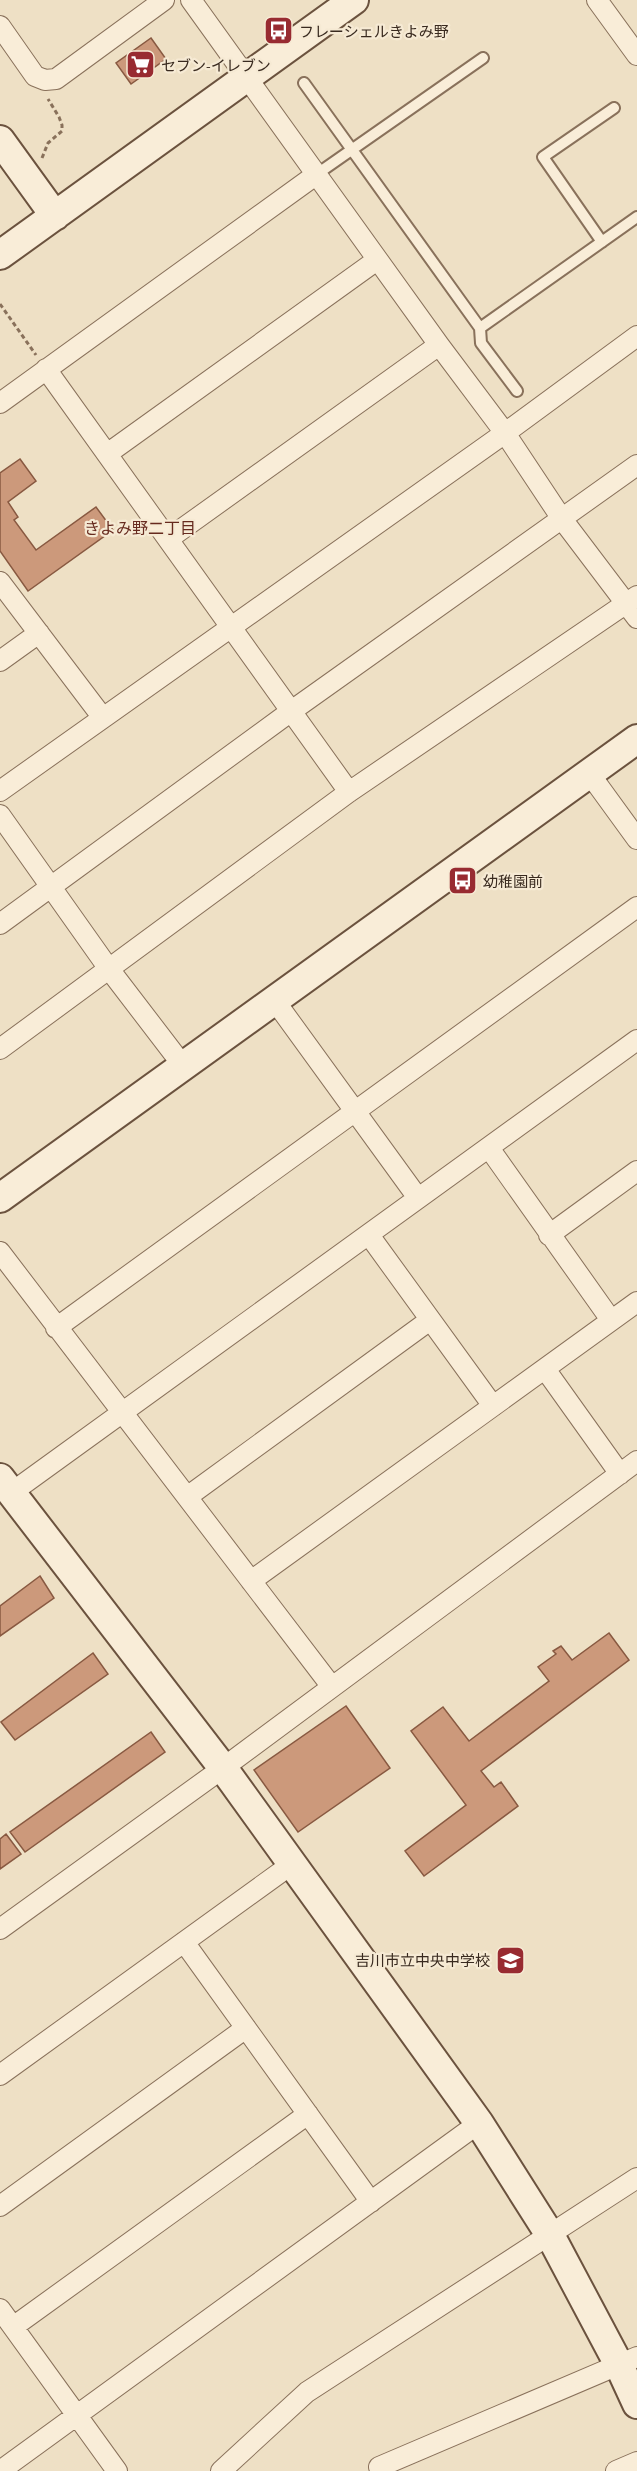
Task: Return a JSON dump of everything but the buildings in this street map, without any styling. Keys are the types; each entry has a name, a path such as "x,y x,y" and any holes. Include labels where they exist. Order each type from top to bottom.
{"street":[{"path":"0,26 35,76 45,80 56,79 164,0"},
{"path":"0,1049 349,792 634,606 562,519 505,432 377,260 191,0"},
{"path":"0,255 354,0"},
{"path":"597,0 637,55"},
{"path":"0,140 55,216"},
{"path":"0,403 317,174"},
{"path":"107,454 377,260"},
{"path":"0,791 637,336"},
{"path":"168,539 439,345"},
{"path":"46,369 349,792"},
{"path":"0,924 290,712 637,465"},
{"path":"0,582 103,718"},
{"path":"0,662 39,633"},
{"path":"0,1198 637,739"},
{"path":"589,773 637,839"},
{"path":"0,815 109,969 184,1066"},
{"path":"56,1328 637,907"},
{"path":"275,1001 418,1198"},
{"path":"637,1040 122,1413 5,1486 223,1768 479,2123 628,2361 637,2404"},
{"path":"489,1148 611,1320"},
{"path":"549,1235 637,1171"},
{"path":"369,1235 493,1406"},
{"path":"0,1252 332,1687"},
{"path":"251,1581 637,1302"},
{"path":"187,1497 429,1320"},
{"path":"545,1370 620,1474"},
{"path":"0,1929 223,1768 637,1461"},
{"path":"0,2075 292,1864"},
{"path":"184,1942 371,2202"},
{"path":"0,2206 246,2028"},
{"path":"13,2327 308,2114"},
{"path":"0,2471 479,2123"},
{"path":"232,2467 307,2392 637,2178"},
{"path":"0,2309 117,2471"},
{"path":"381,2471 379,2467 628,2361"},
{"path":"616,2471 637,2462"}],"lane":[{"path":"317,174 483,58"},
{"path":"304,83 480,328 481,343 516,392"},
{"path":"602,242 543,157 614,108"},
{"path":"480,328 637,217"}],"path":[{"path":"39,160 44,156 48,143 62,131 62,125 45,95 45,80"},
{"path":"0,304 46,369"}],"place":[{"name":"フレーシェルきよみ野","path":"278,31"},
{"name":"セブン-イレブン","path":"140,65"},
{"name":"幼稚園前","path":"462,881"},
{"name":"吉川市立中央中学校","path":"511,1960"}],"district":[{"name":"きよみ野二丁目","path":"140,528"}]}
